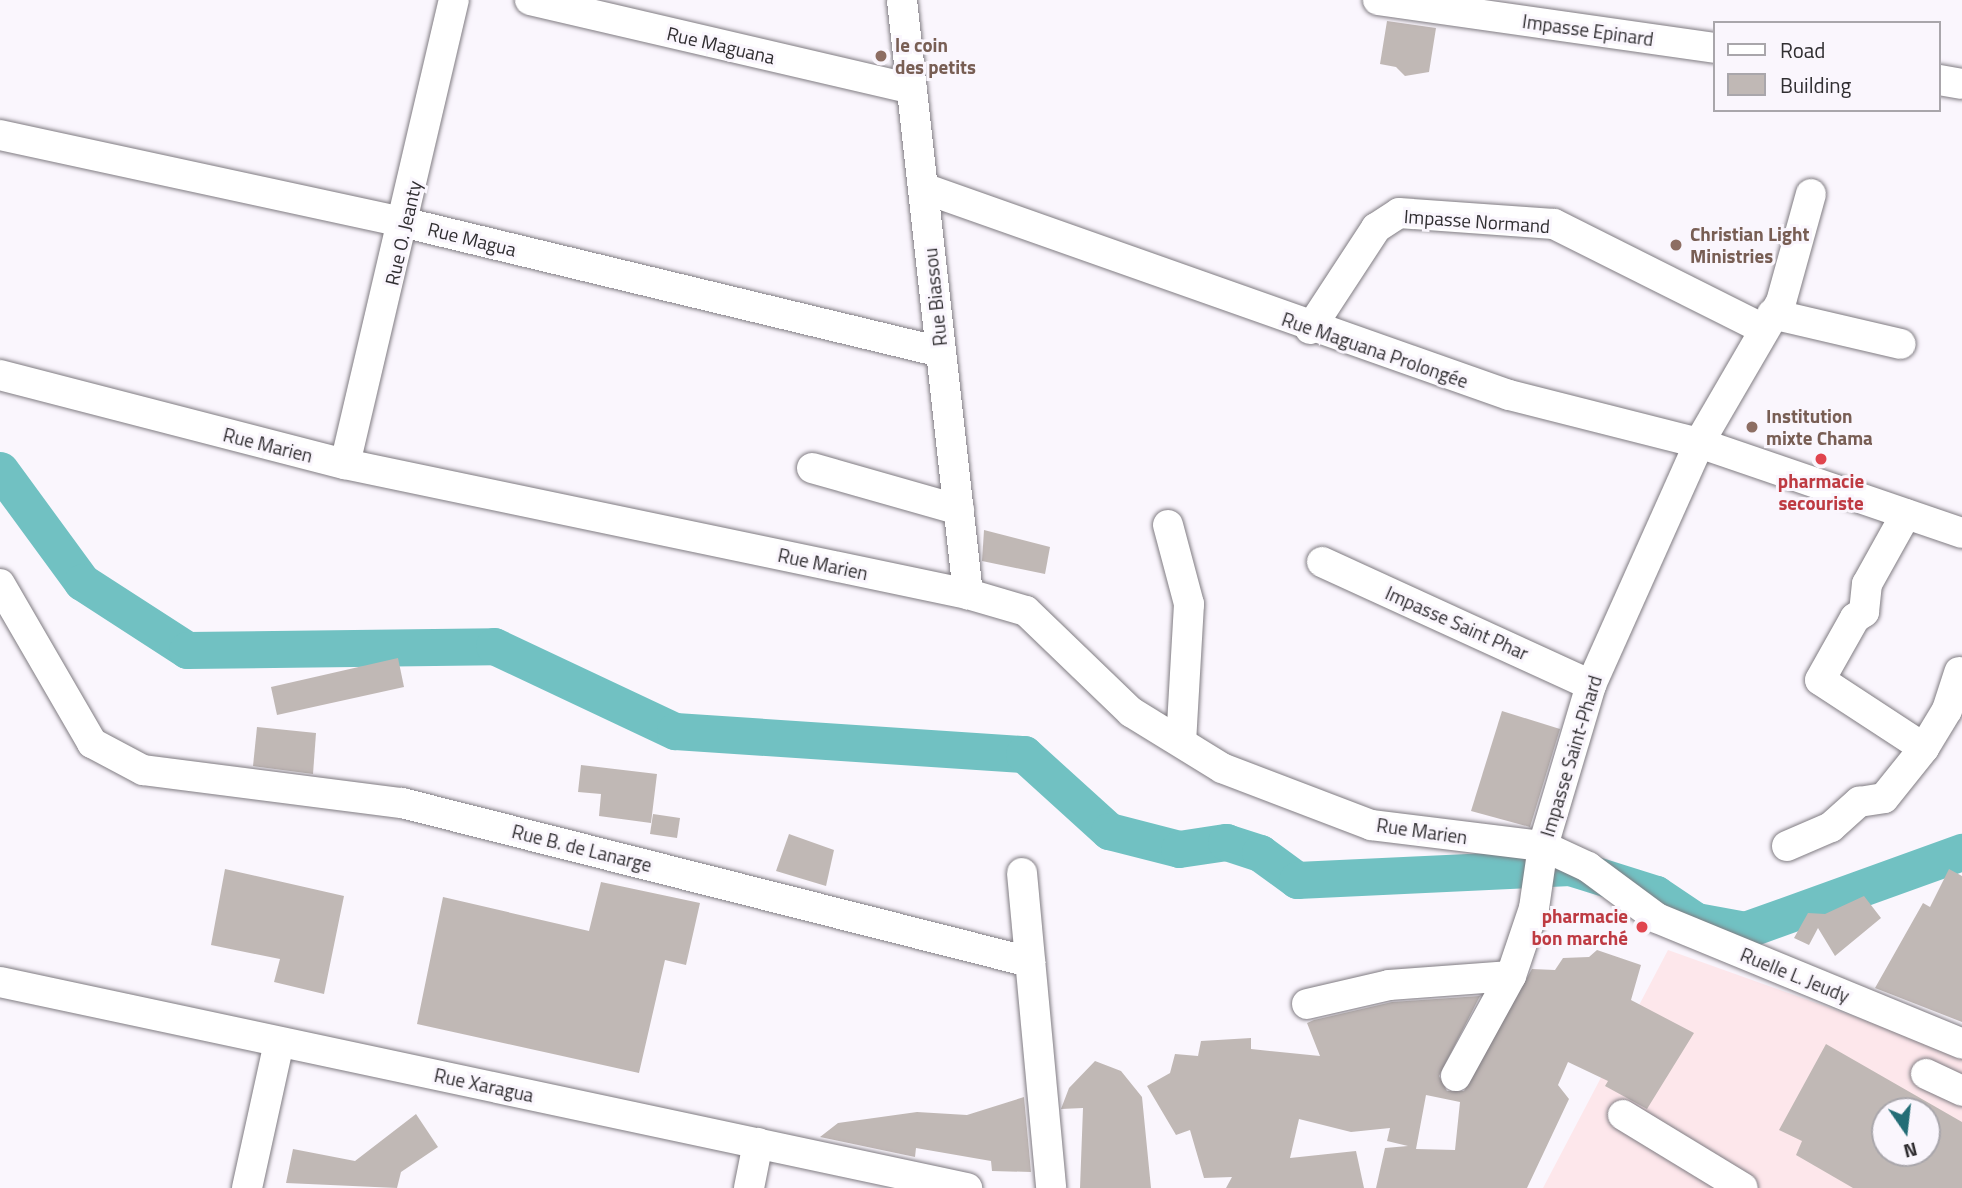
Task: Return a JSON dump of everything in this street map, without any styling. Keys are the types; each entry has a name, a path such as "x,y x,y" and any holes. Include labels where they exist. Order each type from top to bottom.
{"street":[{"name":"Rue O. Jeanty","path":"345,464 406,223 454,0"},
{"name":"Rue Maguana","path":"530,0 912,89"},
{"name":"Rue Biassou","path":"902,0 968,594"},
{"name":"Impasse Epinard","path":"1378,0 1714,48"},
{"path":"1941,80 1962,84"},
{"name":"Rue Magua","path":"0,135 406,223 941,352"},
{"name":"Rue Maguana Prolongée","path":"923,188 1310,329 1509,395 1699,443 1962,533"},
{"name":"Impasse Saint-Phard","path":"1456,1076 1511,976 1534,908 1544,846 1591,685 1699,443 1767,321 1781,302 1811,194"},
{"name":"Impasse Normand","path":"1310,329 1376,228 1399,214 1554,224 1767,321 1901,344"},
{"name":"Rue Marien","path":"0,376 345,464 968,594 1026,611 1131,712 1222,768 1371,825 1544,846 1588,867"},
{"path":"812,468 959,510"},
{"path":"1906,514 1867,584 1864,611 1855,618 1820,680 1924,748"},
{"path":"1168,525 1189,604 1181,743"},
{"name":"Impasse Saint Phar","path":"1322,562 1591,685"},
{"name":"Rue B. de Lanarge","path":"0,584 92,743 143,770 402,803 1030,962"},
{"path":"1787,846 1831,827 1859,802 1884,798 1924,748 1947,709 1959,672"},
{"name":"Ruelle L. Jeudy","path":"1588,867 1657,918 1962,1044"},
{"path":"1022,873 1051,1188"},
{"path":"1307,1004 1390,985 1511,976"},
{"name":"Rue Xaragua","path":"0,982 967,1188"},
{"path":"247,1188 279,1042"},
{"path":"1926,1074 1962,1091"},
{"path":"1623,1115 1744,1188"},
{"path":"748,1188 758,1143"}],"shaded area":[{"path":"1668,950 1962,1055 1962,1188 1543,1188"}],"building":[{"path":"1387,21 1436,28 1429,72 1405,76 1396,67 1380,64"},
{"path":"984,530 1050,547 1045,574 982,561"},
{"path":"398,658 404,687 277,715 271,687"},
{"path":"1502,711 1560,729 1530,827 1471,811"},
{"path":"257,727 316,733 313,774 253,766"},
{"path":"581,765 657,774 651,823 599,816 601,794 578,792"},
{"path":"653,814 680,818 677,838 650,834"},
{"path":"789,834 834,850 826,886 776,871"},
{"path":"225,869 344,896 324,994 274,982 280,959 211,945"},
{"path":"1949,869 1962,876 1962,1022 1875,988 1923,903 1930,907"},
{"path":"601,882 700,903 686,965 665,960 639,1073 417,1024 443,897 589,931"},
{"path":"1864,896 1881,918 1835,956 1818,928 1809,945 1794,938 1808,913 1825,914"},
{"path":"1597,950 1641,965 1631,1000 1694,1033 1647,1109 1605,1086 1608,1081 1568,1062 1558,1085 1569,1099 1527,1188 1376,1188 1385,1148 1408,1146 1387,1141 1390,1128 1351,1132 1299,1119 1290,1158 1356,1151 1364,1188 1226,1188 1232,1177 1204,1178 1190,1130 1176,1135 1147,1086 1170,1073 1175,1054 1198,1056 1201,1041 1251,1038 1251,1049 1320,1056 1307,1023 1314,1020 1392,1002 1480,996 1439,1076 1447,1091 1464,1091 1532,969 1555,970 1563,958 1589,957","holes":["1426,1095 1460,1102 1455,1150 1416,1149"]},
{"path":"1826,1044 1918,1097 1871,1097 1871,1167 1941,1167 1941,1110 1962,1122 1962,1188 1853,1188 1796,1155 1802,1141 1779,1130"},
{"path":"1095,1061 1121,1071 1142,1097 1151,1188 1080,1188 1083,1108 1061,1109 1069,1088"},
{"path":"1024,1097 1031,1172 992,1171 991,1161 916,1148 915,1157 820,1137 838,1123 917,1112 967,1115"},
{"path":"416,1114 438,1147 401,1172 397,1188 286,1183 293,1149 355,1161"}],"waterway":[{"path":"0,470 82,582 187,650 494,646 675,731 1024,754 1109,831 1179,849 1226,842 1260,853 1297,880 1570,867 1656,894 1696,921 1745,930 1962,852"}],"place":[{"name":"le coin des petits","path":"881,56"},
{"name":"Christian Light Ministries","path":"1676,245"},
{"name":"Institution mixte Chama","path":"1752,427"},
{"name":"pharmacie secouriste","path":"1821,459"},
{"name":"pharmacie bon marché","path":"1642,927"}]}
